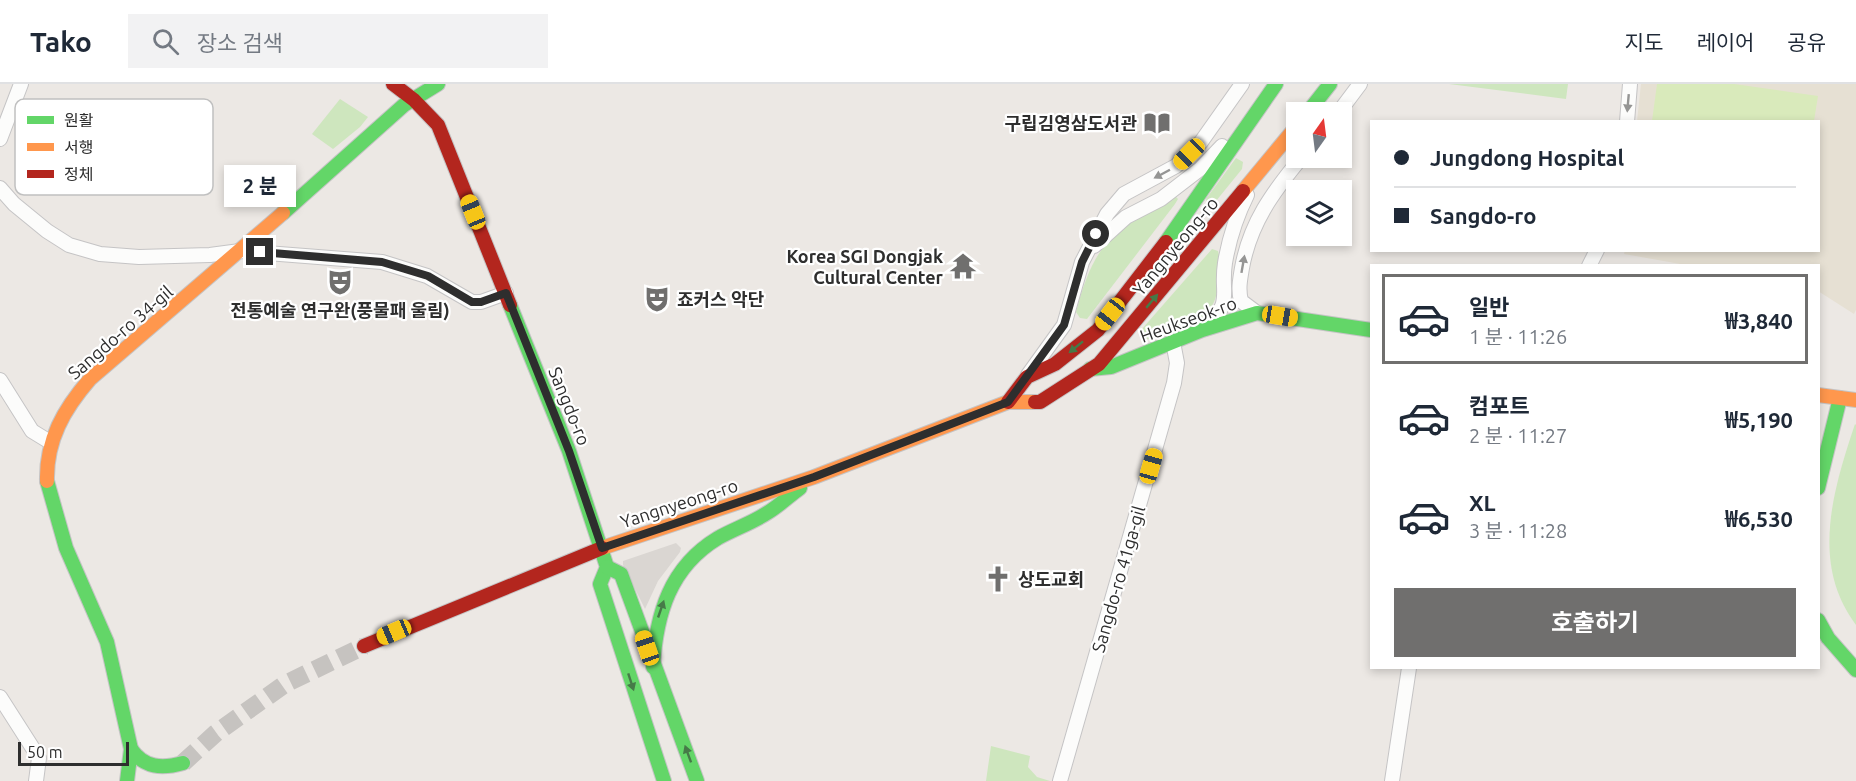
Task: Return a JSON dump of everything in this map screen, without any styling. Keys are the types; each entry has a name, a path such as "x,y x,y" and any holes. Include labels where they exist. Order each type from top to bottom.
{"main road":[{"name":"Sangdo-ro","path":"393,84 414,100 438,125 569,451 607,567 600,584 663,781"},
{"name":"Sangdo-ro 34-gil","path":"127,781 131,749 108,642 66,548 46,479 50,442 72,399 90,379 240,251 404,105 438,84"},
{"name":"Yangnyeong-ro","path":"1008,402 1027,377 1055,364 1098,330 1173,233 1276,84"},
{"path":"1316,102 1330,84"},
{"name":"Yangnyeong-ro","path":"364,646 602,548 814,477 1008,402 1040,402 1099,364 1286,140"},
{"name":"Heukseok-ro","path":"1090,369 1111,367 1202,330 1257,313 1370,330"},
{"path":"1820,395 1856,400"},
{"path":"1820,480 1840,399"},
{"path":"653,666 655,636 661,607 682,567 703,548 767,513 814,477"},
{"name":"Sangdo-ro","path":"607,567 621,574 697,781"},
{"path":"1820,624 1828,638 1856,670"},
{"path":"131,749 135,757 152,766 166,769 183,763 166,781"}],"street":[{"path":"15,99 21,84"},
{"path":"1027,377 1064,325 1083,258 1107,214 1124,194 1176,166 1201,142 1242,84"},
{"path":"1346,102 1360,84"},
{"path":"1627,120 1630,84"},
{"path":"0,139 15,100"},
{"path":"1083,258 1126,217 1161,199 1200,169 1262,102"},
{"path":"1202,330 1234,294 1254,226 1266,201 1293,168"},
{"path":"1256,178 1231,233 1224,266 1234,294 1257,313"},
{"path":"0,188 14,204 47,231 69,245 100,254 139,257 210,255 240,251 382,262 428,276 472,302 481,302 506,293"},
{"name":"Sangdo-ro 41ga-gil","path":"1060,781 1174,383 1177,363 1173,342"},
{"path":"0,380 32,431 50,442"},
{"path":"1392,781 1409,669"},
{"path":"0,697 39,759 36,781"}],"shaded area":[{"path":"1641,84 1856,84 1856,310 1854,314 1820,292 1820,264 1680,264 1624,254 1624,252 1820,252 1820,120 1637,120"},
{"path":"676,543 681,548 680,552 658,581 645,609 623,561"}],"green space":[{"path":"1449,84 1568,84 1566,99"},
{"path":"1657,84 1734,84 1818,96 1814,120 1652,120"},
{"path":"340,99 368,117 360,127 333,149 312,134"},
{"path":"1236,158 1243,162 1242,169 1216,201 1207,203 1206,199"},
{"path":"1175,196 1178,199 1175,204 1087,319 1080,318 1076,312 1090,269 1109,240 1136,218"},
{"path":"1212,249 1218,251 1219,255 1219,279 1216,297 1209,310 1194,323 1174,333 1145,339 1142,329"},
{"path":"1855,424 1856,625 1842,602 1833,577 1830,552 1830,526 1839,475"},
{"path":"991,746 1030,756 1028,767 1037,777 1050,781 986,781"}],"tunnel":[{"path":"183,763 216,733 285,684 364,646"}],"traffic: fast":[{"path":"283,213 404,105 438,84"},
{"path":"1166,242 1276,84"},
{"path":"1316,102 1330,84"},
{"path":"510,305 569,451 607,567 600,584 664,781"},
{"path":"1090,369 1111,367 1202,330 1257,313 1370,330"},
{"path":"1820,480 1840,398"},
{"path":"47,481 66,548 107,642 131,749 127,781"},
{"path":"653,667 662,611 677,578 688,563 718,538 761,517 800,488"},
{"path":"607,567 621,574 697,781"},
{"path":"1820,624 1828,638 1856,670"},
{"path":"131,749 142,760 154,765 168,766 183,763"}],"traffic: slow":[{"path":"1243,191 1286,139"},
{"path":"47,481 47,466 58,426 72,402 90,379 283,213"},
{"path":"1820,395 1856,400"},
{"path":"602,548 814,477 1008,402 1035,402"}],"traffic: jam":[{"path":"393,84 414,100 438,125 510,305"},
{"path":"1035,402 1040,402 1099,364 1243,191"},
{"path":"1008,402 1027,377 1055,364 1098,330 1166,242"},
{"path":"364,646 602,548"}],"place":[{"name":"구립김영삼도서관","path":"1157,123"},
{"name":"Korea SGI Dongjak Cultural Center","path":"963,266"},
{"name":"전통예술 연구완(풍물패 울림)","path":"340,282"},
{"name":"죠커스 악단","path":"657,299"},
{"name":"상도교회","path":"998,579"}],"route":[{"path":"260,252 382,262 428,276 472,302 481,302 506,293 569,451 602,548 814,477 1008,402 1064,325 1082,262 1096,234"}]}
